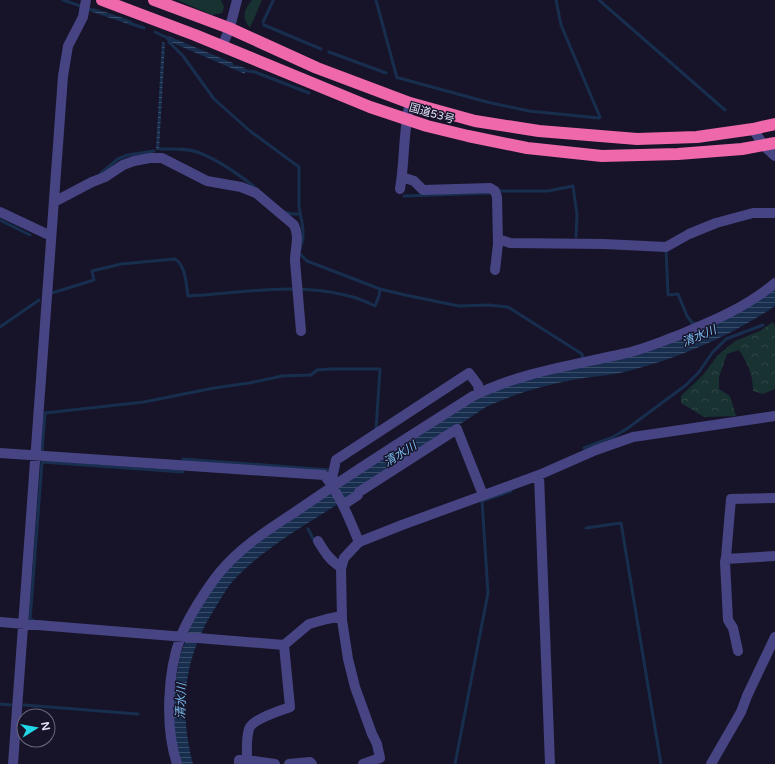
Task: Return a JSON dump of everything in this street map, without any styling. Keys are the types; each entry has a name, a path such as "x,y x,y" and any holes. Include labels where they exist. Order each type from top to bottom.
{"highway":[{"name":"国道53号","path":"102,0 370,107 427,126 468,136 527,148 602,156 678,154 742,149 769,144"},
{"name":"国道53号","path":"154,0 229,28 317,68 410,103 475,121 539,131 637,139 697,137 753,129 775,124"}],"street":[{"path":"13,764 63,76 68,46 83,17 86,0"},
{"path":"222,47 237,0"},
{"path":"400,189 406,119 410,103"},
{"path":"753,129 769,144 775,156"},
{"path":"54,202 92,182 105,177 123,165 150,158 162,158 207,182 241,187 256,193 294,225 296,229 298,240 295,252 295,261 300,331"},
{"path":"402,177 414,181 423,190 490,188 495,191 497,197 498,239 495,270"},
{"path":"0,212 51,236"},
{"path":"498,239 515,243 604,244 666,247 688,234 716,223 753,213 775,214"},
{"path":"177,764 171,737 170,696 173,669 181,637 198,606 220,572 232,559 264,533 332,485 479,393 496,385 534,373 622,354 651,346 708,323 747,304 775,283"},
{"path":"332,485 336,460 469,373 478,385 479,393"},
{"path":"363,764 380,758 377,744 355,687 345,640 342,616 341,567 344,558 359,542 539,475 596,450 633,437 775,416"},
{"path":"343,504 358,495 359,492 457,429 483,495"},
{"path":"0,453 324,475 332,485 343,504 359,542"},
{"path":"539,475 550,764"},
{"path":"738,650 733,628 728,620 725,562 731,499 775,498"},
{"path":"318,541 326,554 341,567"},
{"path":"726,559 775,556"},
{"path":"0,622 284,645 309,624 327,618 342,616"},
{"path":"711,764 741,712 746,696 775,637"},
{"path":"275,764 243,762 249,727 254,722 273,713 290,708 284,645"},
{"path":"289,764 310,762 312,764"}],"green space":[{"path":"177,0 221,0 224,7 222,13 212,15"},
{"path":"252,0 262,0 250,28 245,20 245,11"},
{"path":"773,322 775,326 775,389 763,394 753,391 749,369 739,350 727,354 719,377 719,389 730,396 736,416 704,417 681,403 681,396 703,375 718,355 735,341 760,331"}],"water":[{"path":"93,8 132,21 131,25 92,12"},
{"path":"168,36 233,63 234,66 236,65 245,68 245,74 166,40"},
{"path":"162,42 165,43 159,150 156,150"},
{"name":"清水川","path":"775,287 775,306 741,327 685,353 621,373 540,387 486,407 285,538 257,558 228,587 206,624 197,643 191,662 185,701 188,743 193,764 180,764 173,730 174,690 180,656 191,625 218,578 260,539 474,399 508,384 624,357"}],"waterway":[{"path":"63,0 95,11"},
{"path":"376,0 397,78"},
{"path":"556,0 561,25 600,117"},
{"path":"599,0 725,110"},
{"path":"263,22 273,1"},
{"path":"129,23 144,28"},
{"path":"264,25 321,49"},
{"path":"155,32 170,39"},
{"path":"169,42 183,56 214,99 250,131 299,167 299,206 303,229 303,238 299,253 307,261 380,289 405,295 459,306 488,305 508,307 582,354 583,360"},
{"path":"329,52 386,73"},
{"path":"241,70 255,72 309,93"},
{"path":"399,78 487,102 529,111 599,118"},
{"path":"160,149 175,149 200,153 230,169 257,189"},
{"path":"101,173 118,159 128,155 154,151"},
{"path":"499,191 548,191 573,186 577,215 576,237"},
{"path":"404,196 490,193"},
{"path":"284,212 300,214"},
{"path":"0,220 30,235"},
{"name":"清水川","path":"666,249 668,295 678,294 687,316 693,324 696,323"},
{"path":"52,293 94,280 92,271 121,264 175,259 179,262 183,271 188,296 289,289 309,290 349,296 375,306 380,289"},
{"path":"0,327 39,300"},
{"path":"584,448 613,437 628,428 686,385 699,372 712,353 726,339 763,325"},
{"path":"42,452 45,413 144,402 282,376 311,375 317,370 331,369 380,369 376,430"},
{"path":"183,459 330,470"},
{"path":"33,620 30,620 42,462 183,472"},
{"path":"455,764 488,593 482,501 511,491"},
{"path":"586,528 621,523 661,764"},
{"path":"308,529 315,542"},
{"path":"0,704 11,705"},
{"path":"24,705 138,714"}]}
